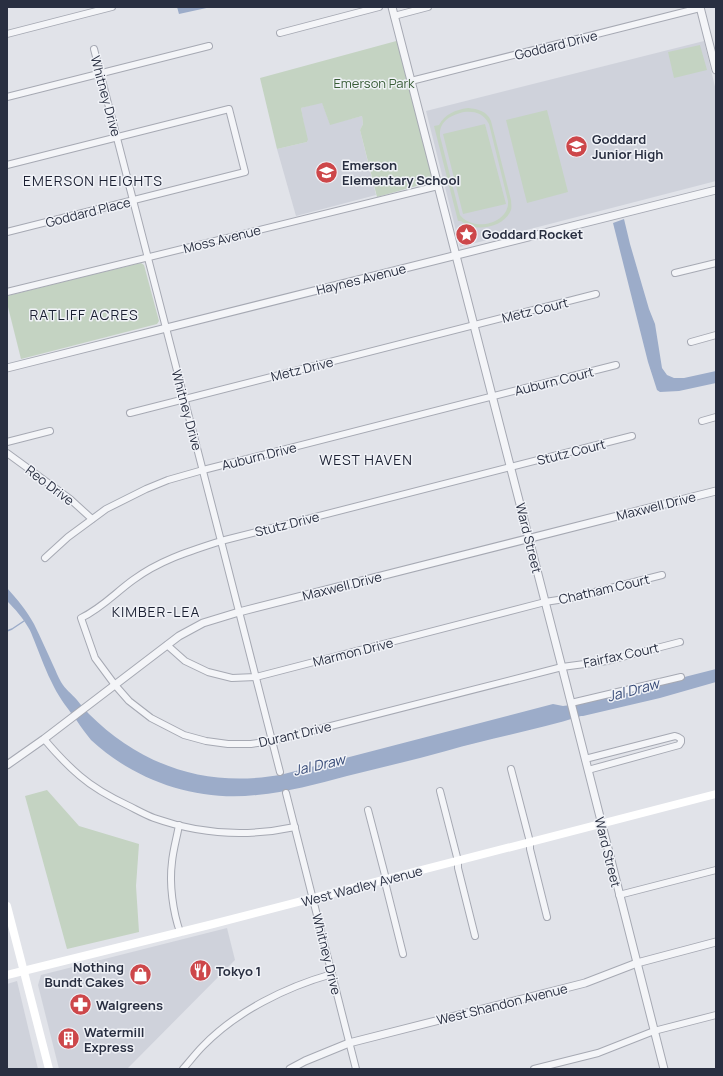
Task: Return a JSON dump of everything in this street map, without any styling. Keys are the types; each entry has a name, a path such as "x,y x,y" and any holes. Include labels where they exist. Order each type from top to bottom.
{"main road":[{"name":"West Wadley Avenue","path":"7,976 716,794"},
{"path":"7,906 49,1069"}],"street":[{"path":"7,34 112,7"},
{"path":"280,33 379,7"},
{"name":"Ward Street","path":"392,7 664,1069"},
{"path":"394,16 428,7"},
{"path":"700,8 714,55 716,70"},
{"name":"Goddard Drive","path":"411,81 700,8"},
{"path":"7,97 209,46"},
{"name":"Whitney Drive","path":"94,49 280,772"},
{"name":"Goddard Place","path":"7,232 245,172 229,109 116,137"},
{"path":"7,165 116,137"},
{"name":"Moss Avenue","path":"7,292 438,186"},
{"name":"Haynes Avenue","path":"7,368 716,190"},
{"path":"675,273 716,263"},
{"name":"Metz Court","path":"474,326 596,294"},
{"name":"Metz Drive","path":"130,413 474,326"},
{"path":"691,342 716,335"},
{"name":"Auburn Court","path":"492,396 616,365"},
{"name":"Auburn Drive","path":"45,558 68,537 106,509 168,480 492,396"},
{"path":"702,421 716,417"},
{"path":"7,442 50,431"},
{"name":"Stutz Court","path":"510,468 632,436"},
{"name":"Reo Drive","path":"7,453 70,500 92,519"},
{"name":"Stutz Drive","path":"81,618 101,607 134,579 153,567 183,552 510,468"},
{"name":"Maxwell Drive","path":"7,765 44,740 179,636 203,623 239,612 716,491"},
{"name":"Chatham Court","path":"545,602 571,598 662,575"},
{"name":"Marmon Drive","path":"167,645 185,661 208,672 232,678 256,676 545,602"},
{"name":"Durant Drive","path":"81,618 95,658 129,701 151,718 184,735 206,741 228,744 251,744 272,741 562,667"},
{"name":"Fairfax Court","path":"562,667 607,661 680,642"},
{"path":"571,702 681,677"},
{"path":"585,759 675,736 678,736 681,739 679,745 588,770"},
{"path":"44,740 58,756 81,777 110,797 153,818 179,826 205,831 235,833 266,832 295,827"},
{"path":"511,769 530,842 530,849 547,917"},
{"path":"440,791 475,936"},
{"name":"Whitney Drive","path":"286,794 356,1069"},
{"path":"368,810 403,954"},
{"path":"179,826 172,862 171,887 180,932"},
{"path":"619,895 716,870"},
{"name":"West Shandon Avenue","path":"290,1069 304,1061 349,1043 585,983 636,963 716,942"},
{"path":"183,1069 204,1045 230,1023 254,1006 276,995 332,974"},
{"path":"534,1069 598,1053 654,1031 716,1015"}],"shaded area":[{"name":"Goddard Junior High","path":"704,41 716,91 716,181 460,247 426,111"},
{"name":"Emerson Elementary School","path":"322,102 330,124 362,116 363,124 360,130 376,195 296,216 277,149 307,142 301,108"},
{"path":"227,928 235,960 127,1069 59,1069 38,985 41,975"},
{"path":"17,981 38,1069 7,1069 7,984"}],"green space":[{"name":"Emerson Park","path":"400,40 438,186 431,182 377,197 360,130 363,124 362,116 330,125 322,103 301,108 308,140 307,142 277,149 260,78"},
{"path":"700,45 707,70 674,78 668,52"},
{"path":"468,108 479,110 485,113 491,121 511,200 511,209 507,216 496,225 488,227 473,227 458,221 434,126 439,125 444,118 451,113","holes":["468,112 475,112 481,115 489,124 508,201 507,209 503,215 490,223 474,224 460,215 440,136 442,126 450,117"]},
{"path":"547,110 568,192 527,203 506,120"},
{"path":"485,124 506,204 463,214 443,134"},
{"path":"141,263 144,265 159,321 157,324 21,359 7,303 7,296"},
{"path":"47,790 79,826 139,844 136,886 139,932 67,949 25,796"}],"water":[{"path":"177,7 211,7 179,14"},
{"path":"624,219 649,309 655,324 662,368 667,375 674,378 684,378 716,371 716,383 679,391 660,392 657,390 648,362 613,223"},
{"name":"Jal Draw","path":"7,588 22,605 31,619 63,685 89,714 131,748 154,760 179,770 204,776 257,778 284,774 553,704 563,706 578,704 716,669 716,682 660,698 581,716 548,726 280,792 257,795 212,795 168,786 147,777 127,767 91,740 56,691 30,630 16,610 7,601"}],"waterway":[{"path":"7,631 24,621"}],"place":[{"name":"Goddard Junior High","path":"576,146"},
{"name":"Emerson Elementary School","path":"327,172"},
{"name":"Goddard Rocket","path":"467,234"},
{"name":"Tokyo 1","path":"200,971"},
{"name":"Nothing Bundt Cakes","path":"140,974"},
{"name":"Walgreens","path":"81,1005"},
{"name":"Watermill Express","path":"68,1039"}],"district":[{"name":"EMERSON HEIGHTS","path":"93,181"},
{"name":"RATLIFF ACRES","path":"84,315"},
{"name":"WEST HAVEN","path":"366,460"},
{"name":"KIMBER-LEA","path":"156,612"}]}
